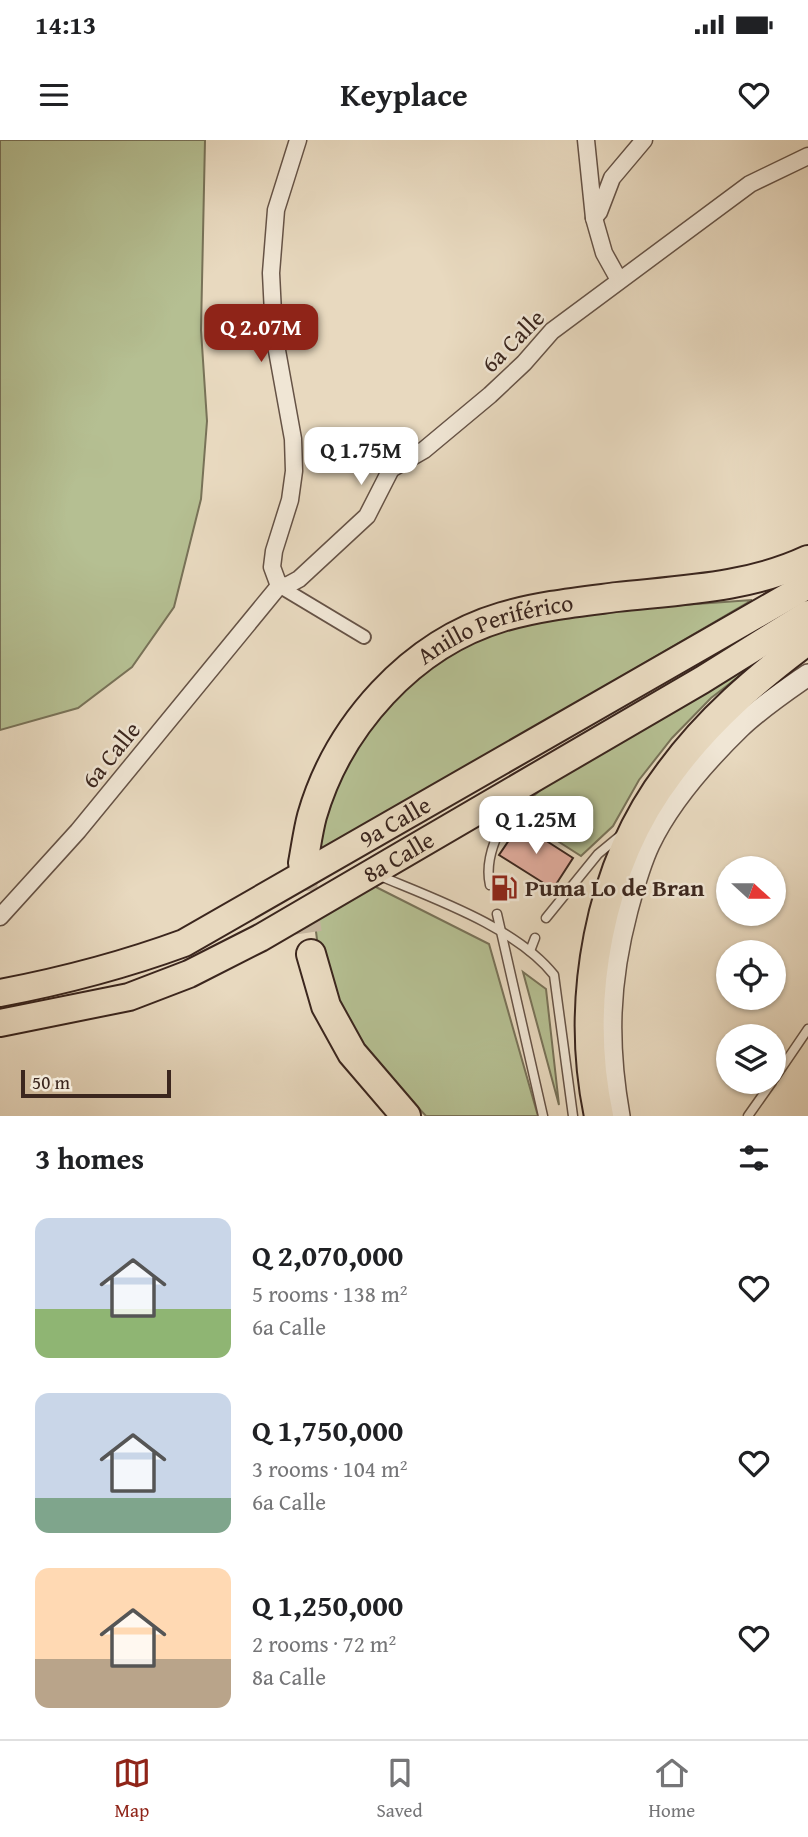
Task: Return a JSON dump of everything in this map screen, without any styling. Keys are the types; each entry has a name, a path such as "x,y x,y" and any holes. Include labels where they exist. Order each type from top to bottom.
{"highway":[{"name":"Anillo Periférico","path":"303,863 312,817 327,775 352,730 384,692 419,660 457,635 500,617 544,607 751,581 808,560"},
{"path":"599,1116 592,1072 589,1016 594,961 618,869 640,819 670,771 705,731 761,675 808,640"},
{"path":"310,954 326,1006 352,1053 406,1116"}],"main road":[{"name":"9a Calle","path":"0,993 50,984 125,964 184,943 808,585"},
{"name":"8a Calle","path":"0,1023 129,997 189,974 260,938 702,680 808,614"}],"street":[{"path":"298,140 276,210 271,273 274,334 293,449 294,471 290,500 273,560 273,575 279,586 364,637"},
{"path":"586,140 594,218 604,253 619,280"},
{"path":"594,218 612,178 644,140"},
{"name":"6a Calle","path":"0,917 78,831 279,586 299,579 367,516 391,469 424,450 491,395 524,363 551,331 750,184 808,156"},
{"path":"619,1116 609,1033 614,962 630,897 649,845 673,804 704,765 741,727 808,675"}],"lane":[{"path":"490,885 487,870 496,839 508,814 534,777"},
{"path":"546,918 598,854 640,819"},
{"path":"371,872 467,912 543,961 554,975 573,1116"},
{"path":"497,914 543,1116"},
{"path":"530,951 535,938"},
{"path":"786,1061 808,1029"},
{"path":"748,1116 763,1094"}],"green space":[{"path":"0,140 205,140 201,330 207,421 201,499 174,607 132,667 78,708 0,730"},
{"path":"752,600 320,853 319,831 337,778 387,705 450,650 544,615"},
{"path":"792,636 711,698 672,738 639,780 613,826 581,856 517,815 530,799 577,759"},
{"path":"368,883 489,944 538,1116 426,1116 357,1042 320,963 314,916"},
{"path":"523,972 546,989 559,1105"}],"building":[{"path":"520,824 573,858 553,889 499,855"}],"tunnel":[{"path":"303,863 304,907 311,954"}],"place":[{"name":"Puma Lo de Bran","path":"504,888"}]}
